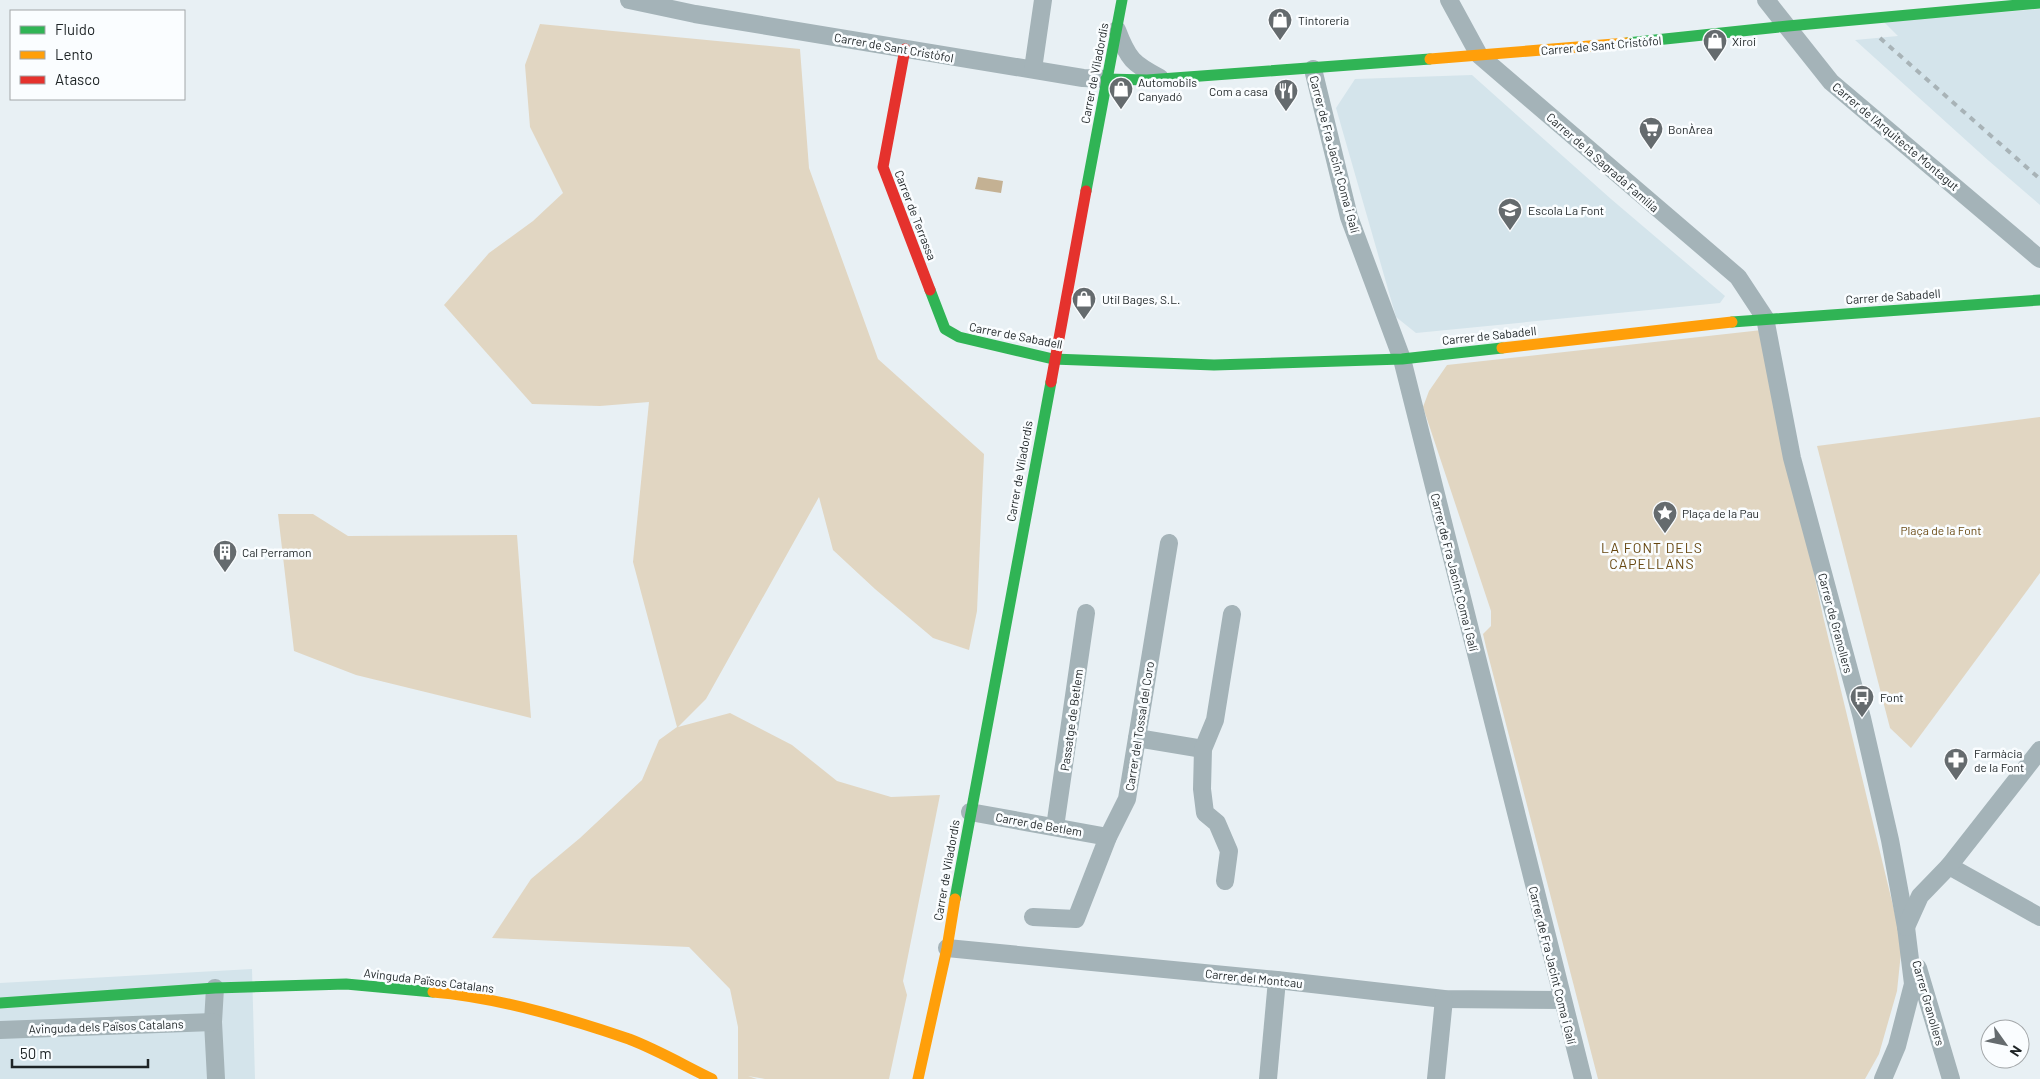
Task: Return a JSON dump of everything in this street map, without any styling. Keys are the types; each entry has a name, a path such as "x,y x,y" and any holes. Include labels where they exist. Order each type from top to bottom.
{"street":[{"name":"Carrer de Sant Cristòfol","path":"629,0 696,7 905,49 1083,78 1106,79 1161,79 1312,69 1678,39 1788,26 2040,3"},
{"path":"1034,69 1043,0"},
{"name":"Carrer de Viladordis","path":"918,1079 947,948 1053,359 1122,0"},
{"name":"Carrer de la Sagrada Família","path":"1449,0 1479,55 1738,277 1765,318"},
{"name":"Carrer de l'Arquitecte Montagut","path":"1766,0 1832,82 2040,258"},
{"path":"1117,30 1128,55 1138,67 1161,79"},
{"name":"Carrer de Terrassa","path":"905,49 883,167 945,329"},
{"name":"Carrer de Fra Jacint Coma i Galí","path":"1312,69 1349,217 1402,359 1583,1079"},
{"name":"Carrer de Sabadell","path":"945,329 959,338 1053,359 1214,364 1402,359 1765,318 2040,300"},
{"name":"Carrer de Granollers","path":"1765,318 1792,458 1862,718 1890,840 1906,927"},
{"name":"Carrer del Tossal del Coro","path":"1033,917 1076,919 1108,837 1127,798 1169,543"},
{"name":"Passatge de Betlem","path":"1055,828 1086,613"},
{"path":"1224,881 1229,851 1217,823 1205,813 1202,789 1203,750 1215,720 1232,614"},
{"path":"1137,738 1203,750"},
{"path":"1883,1079 1897,1046 1913,984 1906,927 1920,896 1949,866 2040,750"},
{"name":"Carrer de Betlem","path":"970,812 1108,837"},
{"path":"1949,866 2040,917"},
{"name":"Carrer Granollers","path":"1906,927 1951,1079"},
{"name":"Carrer del Montcau","path":"947,948 1276,980 1444,999 1562,1000"},
{"path":"1268,1079 1276,980"},
{"name":"Avinguda Països Catalans","path":"0,1003 215,988 346,984 445,993 499,1002 574,1022 631,1040 712,1079"},
{"path":"215,988 213,1022 216,1079"},
{"path":"1436,1079 1444,999"},
{"name":"Avinguda dels Països Catalans","path":"0,1030 213,1022"}],"shaded area":[{"path":"2040,9 2040,205 1855,40 1898,36 1884,22"},
{"name":"Escola La Font","path":"1472,75 1611,199 1725,296 1720,303 1416,333 1396,317 1336,108 1355,79"},
{"path":"978,177 1003,181 1001,193 975,189"},
{"path":"252,969 255,1079 0,1079 0,983"}],"green space":[{"path":"540,24 800,49 809,168 878,359 984,454 977,611 969,650 933,638 875,589 833,550 819,497 706,699 678,727 730,713 792,745 837,781 891,797 940,795 903,981 907,995 889,1079 765,1079 748,1076 757,1079 738,1079 738,1027 730,989 689,947 492,938 531,879 580,838 642,780 659,740 677,727 633,562 649,402 600,406 532,404 444,305 489,253 533,221 563,193 530,127 525,65"},
{"path":"1762,330 1823,616 1902,943 1897,991 1879,1054 1865,1079 1598,1079 1483,634 1491,626 1491,611 1423,407 1429,391 1447,365"},
{"name":"Plaça de la Font","path":"2040,417 2040,573 1911,748 1890,728 1817,446"},
{"path":"278,514 313,514 348,536 517,535 531,718 356,675 294,651"}],"railway":[{"path":"1880,38 2040,179"}],"traffic: fast":[{"path":"1086,191 1122,0"},
{"path":"1627,43 2040,3"},
{"path":"1106,79 1147,80 1430,59"},
{"path":"930,290 945,329 959,337 1053,359 1214,365 1402,359 1502,348"},
{"path":"1732,322 2040,300"},
{"path":"955,899 1051,382"},
{"path":"0,1003 215,988 346,984 433,992"}],"traffic: slow":[{"path":"1430,59 1627,43"},
{"path":"1502,348 1732,322"},
{"path":"918,1079 947,948 955,899"},
{"path":"433,992 507,1004 582,1024 640,1043 712,1079"}],"traffic: jam":[{"path":"905,49 883,167 930,290"},
{"path":"1051,382 1086,191"}],"place":[{"name":"Tintoreria","path":"1280,41"},
{"name":"Xiroi","path":"1715,62"},
{"name":"Automobils Canyadó","path":"1121,110"},
{"name":"Com a casa","path":"1286,112"},
{"name":"BonÀrea","path":"1651,150"},
{"name":"Escola La Font","path":"1510,231"},
{"name":"Util Bages, S.L.","path":"1084,320"},
{"name":"Plaça de la Pau","path":"1665,534"},
{"name":"Cal Perramon","path":"225,573"},
{"name":"Font","path":"1862,718"},
{"name":"Farmàcia de la Font","path":"1956,781"}],"district":[{"name":"LA FONT DELS CAPELLANS","path":"1652,556"}]}
